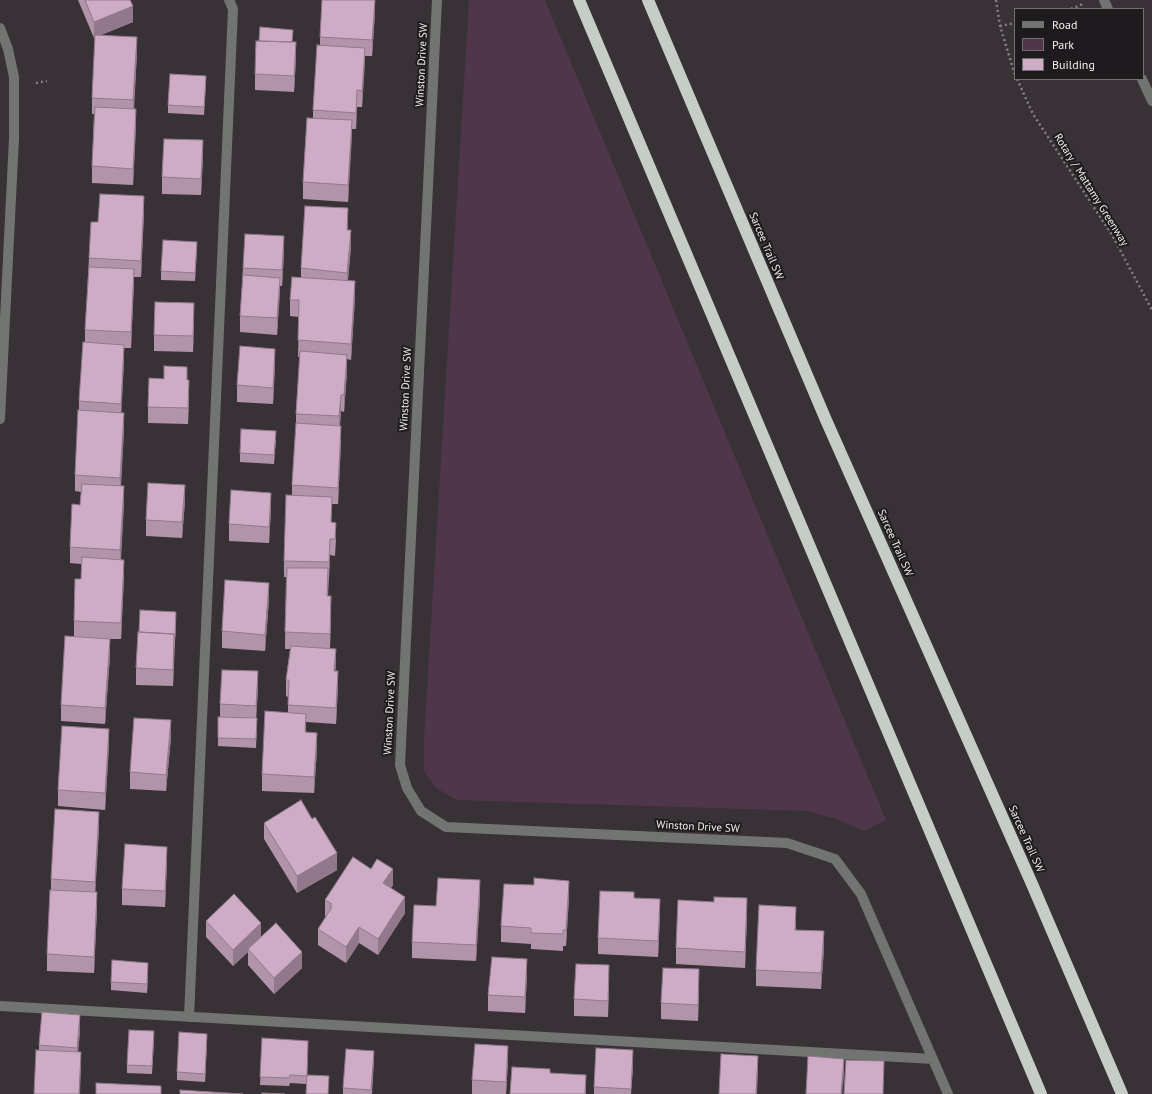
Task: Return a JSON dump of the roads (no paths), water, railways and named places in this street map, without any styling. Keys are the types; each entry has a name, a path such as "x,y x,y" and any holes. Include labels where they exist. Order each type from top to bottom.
{"highway":[{"path":"579,0 1041,1094"},
{"name":"Sarcee Trail SW","path":"648,0 826,420 1029,877 1122,1094"}],"street":[{"path":"189,1017 233,17 233,9 229,0"},
{"name":"Winston Drive SW","path":"437,0 400,765 407,788 421,811 446,826 787,843 835,859 861,894 948,1094"},
{"path":"0,28 8,49 14,77 14,138 0,419"},
{"path":"1142,80 1152,101"},
{"path":"0,1006 933,1059"}]}
